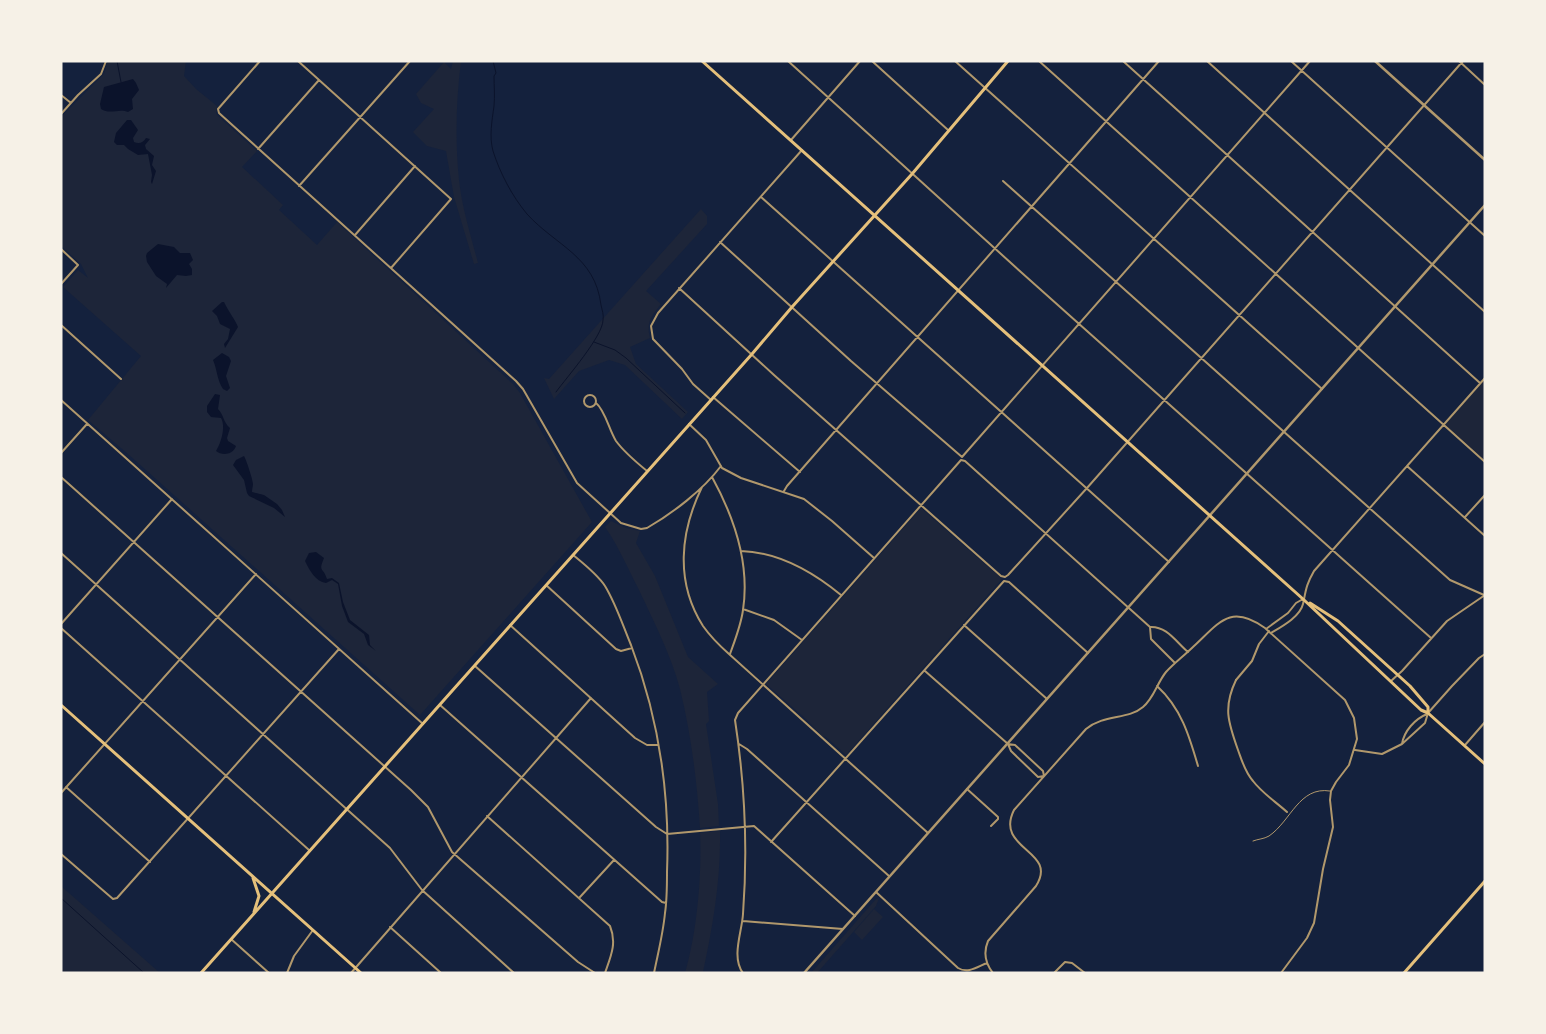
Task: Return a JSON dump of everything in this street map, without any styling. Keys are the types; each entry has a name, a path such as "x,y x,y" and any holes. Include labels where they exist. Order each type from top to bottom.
{"main road":[{"path":"702,61 1303,599 1421,710 1428,713 1485,764"},
{"path":"202,973 792,307 876,215 1008,61"},
{"path":"1303,599 1338,621 1398,675 1428,707 1428,713"},
{"path":"61,705 361,973"},
{"path":"252,875 259,896 252,916"},
{"path":"1404,973 1485,881"}],"street":[{"path":"61,114 101,74 106,61"},
{"path":"260,61 218,109 219,113 516,381 577,483 609,514 621,523 641,529 646,528 679,506 712,477 721,466"},
{"path":"298,61 451,199 391,268"},
{"path":"299,186 410,61"},
{"path":"788,61 1431,638"},
{"path":"790,140 860,61"},
{"path":"872,61 948,130"},
{"path":"955,61 1322,390"},
{"path":"1039,61 1485,462"},
{"path":"1123,61 1480,383"},
{"path":"784,491 786,486 918,338 1159,61"},
{"path":"1207,61 1485,312"},
{"path":"1291,61 1485,236"},
{"path":"743,973 739,966 738,951 743,920 747,869 742,767 735,718 738,713 1310,61"},
{"path":"1375,61 1485,160"},
{"path":"707,66 710,62"},
{"path":"680,288 1001,576 1005,577 1087,488 1461,62 1485,85"},
{"path":"258,149 319,80"},
{"path":"61,95 70,103"},
{"path":"800,472 693,384 682,368 654,339 651,326 658,313 802,150"},
{"path":"355,236 415,166"},
{"path":"1003,180 1450,580 1484,595"},
{"path":"761,197 1169,562"},
{"path":"804,973 1485,205"},
{"path":"720,242 1128,608 1150,627 1159,627 1164,630 1188,652"},
{"path":"61,249 78,264 61,284"},
{"path":"61,325 121,379"},
{"path":"1269,631 1283,626 1297,613 1303,605 1306,584 1314,571 1485,378"},
{"path":"596,403 593,407 588,408 584,404 584,400 587,396 592,395 595,398 608,428 617,442 647,471"},
{"path":"61,400 422,724"},
{"path":"61,452 87,424"},
{"path":"689,424 706,440 721,466 742,478 804,499 832,520 874,558"},
{"path":"1406,466 1485,536"},
{"path":"61,477 428,806 454,853 578,962 596,973"},
{"path":"712,477 732,517 741,551 744,584 743,609 730,655"},
{"path":"703,485 694,504 684,543 685,580 703,626 730,655 928,833"},
{"path":"1464,518 1485,495"},
{"path":"61,624 172,500"},
{"path":"741,551 754,552 786,560 822,580 841,595"},
{"path":"61,553 390,848 422,890 513,972"},
{"path":"573,555 598,577 605,586 619,614 638,664 654,722 665,780 668,834 666,903 661,943 654,973"},
{"path":"61,792 256,574"},
{"path":"771,842 1002,582 1006,580 1088,653"},
{"path":"546,586 616,649 622,651 632,648"},
{"path":"1390,682 1447,622 1484,595"},
{"path":"1287,812 1253,781 1244,767 1228,723 1227,706 1230,691 1236,680 1252,661 1259,644 1296,602 1303,599"},
{"path":"743,609 774,620 802,640"},
{"path":"993,973 987,963 985,952 988,941 1040,880 1041,871 1039,863 1035,857 1014,839 1009,824 1014,810 1089,726 1103,719 1135,712 1142,708 1150,699 1166,672 1212,627 1226,618 1240,616 1253,620 1269,631 1345,700 1354,718 1357,739 1350,764 1331,791 1332,827 1314,923 1307,938 1281,973"},
{"path":"510,625 640,742 652,745 658,744"},
{"path":"964,625 1047,699"},
{"path":"1150,627 1151,639 1176,663"},
{"path":"61,628 310,851"},
{"path":"61,854 115,899 339,649"},
{"path":"1355,750 1382,754 1402,744 1424,723 1428,713 1472,665 1485,654"},
{"path":"474,665 656,827 668,834 754,826 854,916"},
{"path":"924,670 1008,744 1015,745 1043,771 1044,776"},
{"path":"1157,686 1166,694 1180,713 1198,766"},
{"path":"351,973 354,967 591,698"},
{"path":"440,705 614,860 662,902 666,903"},
{"path":"1402,744 1408,730 1420,717 1428,713"},
{"path":"1464,746 1485,722"},
{"path":"739,744 747,749 889,877"},
{"path":"1008,744 1010,752 1038,777 1044,776"},
{"path":"66,787 150,862"},
{"path":"967,790 998,817 991,826"},
{"path":"487,816 610,926 614,936 613,950 605,973"},
{"path":"580,898 614,860"},
{"path":"876,892 958,968 968,971 987,963"},
{"path":"743,920 843,929"},
{"path":"390,927 441,973"},
{"path":"287,973 294,956 313,930"},
{"path":"231,939 269,973"},
{"path":"1054,973 1065,962 1072,963 1085,973"}],"lane":[{"path":"1253,841 1269,836 1305,796 1322,790 1331,791"}],"shaded area":[{"path":"108,61 186,61 184,76 196,89 217,106 216,113 218,116 257,151 242,167 283,205 279,210 317,245 337,222 513,384 520,393 592,522 420,715 88,420 141,356 63,287 78,270 88,278 81,264 61,246 61,117 104,74"},
{"path":"453,61 461,61 458,91 457,150 462,201 478,263 474,264 454,197 446,151 427,146 413,132 434,109 421,103 416,94 444,62 451,69"},
{"path":"133,79 139,90 132,99 133,109 128,112 104,111 101,109 100,104 104,87"},
{"path":"127,120 131,120 138,130 133,138 134,142 139,143 146,138 150,139 145,145 146,149 154,156 152,165 156,171 152,184 148,154 138,155 124,145 117,145 114,142 116,133"},
{"path":"701,209 707,216 707,224 646,291 661,304 650,320 650,338 630,347 636,364 688,412 682,419 625,365 609,360 579,371 554,399 544,378 549,379"},
{"path":"158,244 174,247 180,253 190,253 193,260 189,264 192,269 192,275 177,275 166,288 167,284 156,276 147,262 147,253"},
{"path":"224,302 238,327 225,348 224,344 228,339 230,329 220,324 217,316 212,311"},
{"path":"222,353 229,357 231,361 226,376 230,388 227,391 221,386 213,360"},
{"path":"1485,378 1485,462 1443,425"},
{"path":"215,394 220,395 218,409 230,428 228,441 236,446 235,449 227,454 221,454 216,451 222,435 223,426 221,418 211,417 207,412 207,406"},
{"path":"244,456 253,482 252,492 264,495 277,504 285,517 274,508 249,496 244,480 233,465 236,460"},
{"path":"921,508 1002,579 846,755 826,737 822,736 806,719 766,684"},
{"path":"611,521 626,528 640,531 636,543 655,576 688,657 718,684 707,692 709,721 706,724 718,804 719,826 700,828 693,758 680,689 656,626 615,542 605,527"},
{"path":"316,552 324,558 321,568 327,579 332,578 339,583 343,602 350,620 369,635 370,645 376,651 368,645 364,634 348,622 342,606 338,584 332,580 326,583 322,582 313,575 305,561 309,553"},
{"path":"720,831 716,902 703,972 685,973 693,940 698,903 700,833"},
{"path":"61,886 160,973 61,973"},
{"path":"879,898 876,906 817,973 811,973 876,899"},
{"path":"874,909 883,917 862,940 854,932"}],"waterway":[{"path":"117,61 121,82"},
{"path":"493,61 496,73 494,76 491,140 499,168 511,192 527,214 583,263 597,288 603,312 601,327 597,336 556,392"},
{"path":"594,342 615,350 626,358 685,413"},
{"path":"61,898 144,973"}]}
